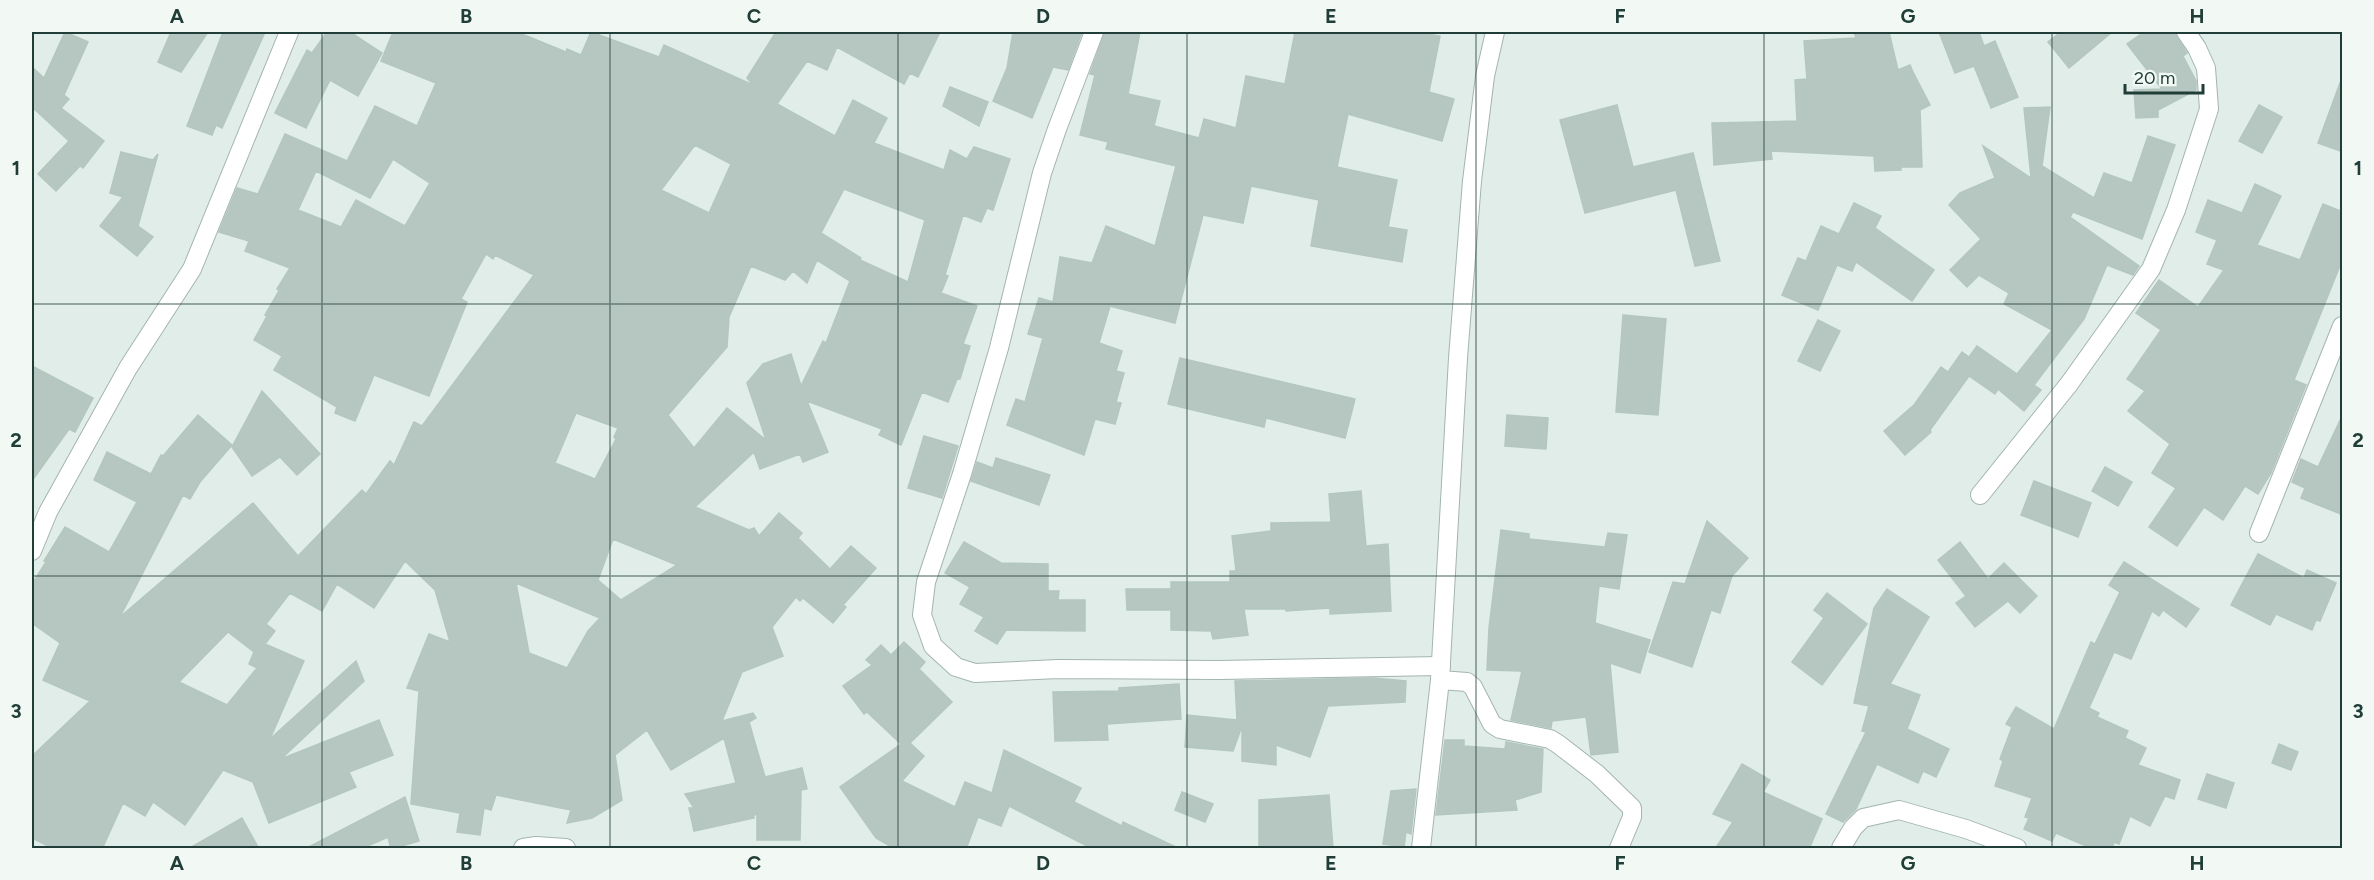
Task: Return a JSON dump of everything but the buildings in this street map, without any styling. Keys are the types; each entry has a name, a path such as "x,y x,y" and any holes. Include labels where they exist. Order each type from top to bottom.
{"street":[{"path":"32,551 48,512 128,368 192,269 289,32"},
{"path":"1095,32 1042,173 999,348 962,474 926,582 922,615 933,646 956,667 975,673 1058,669 1440,673 1467,682 1473,687 1492,724 1500,729 1550,739 1597,774 1632,808 1632,817 1619,849"},
{"path":"1421,849 1440,673 1458,358 1471,193 1485,76 1494,32"},
{"path":"1980,495 2069,384 2151,269 2176,210 2209,109 2206,68 2197,48 2186,32"},
{"path":"2259,533 2343,326"},
{"path":"1842,849 1853,828 1863,818 1899,810 1966,829 2017,849"},
{"path":"523,849 536,846 566,849"}]}
